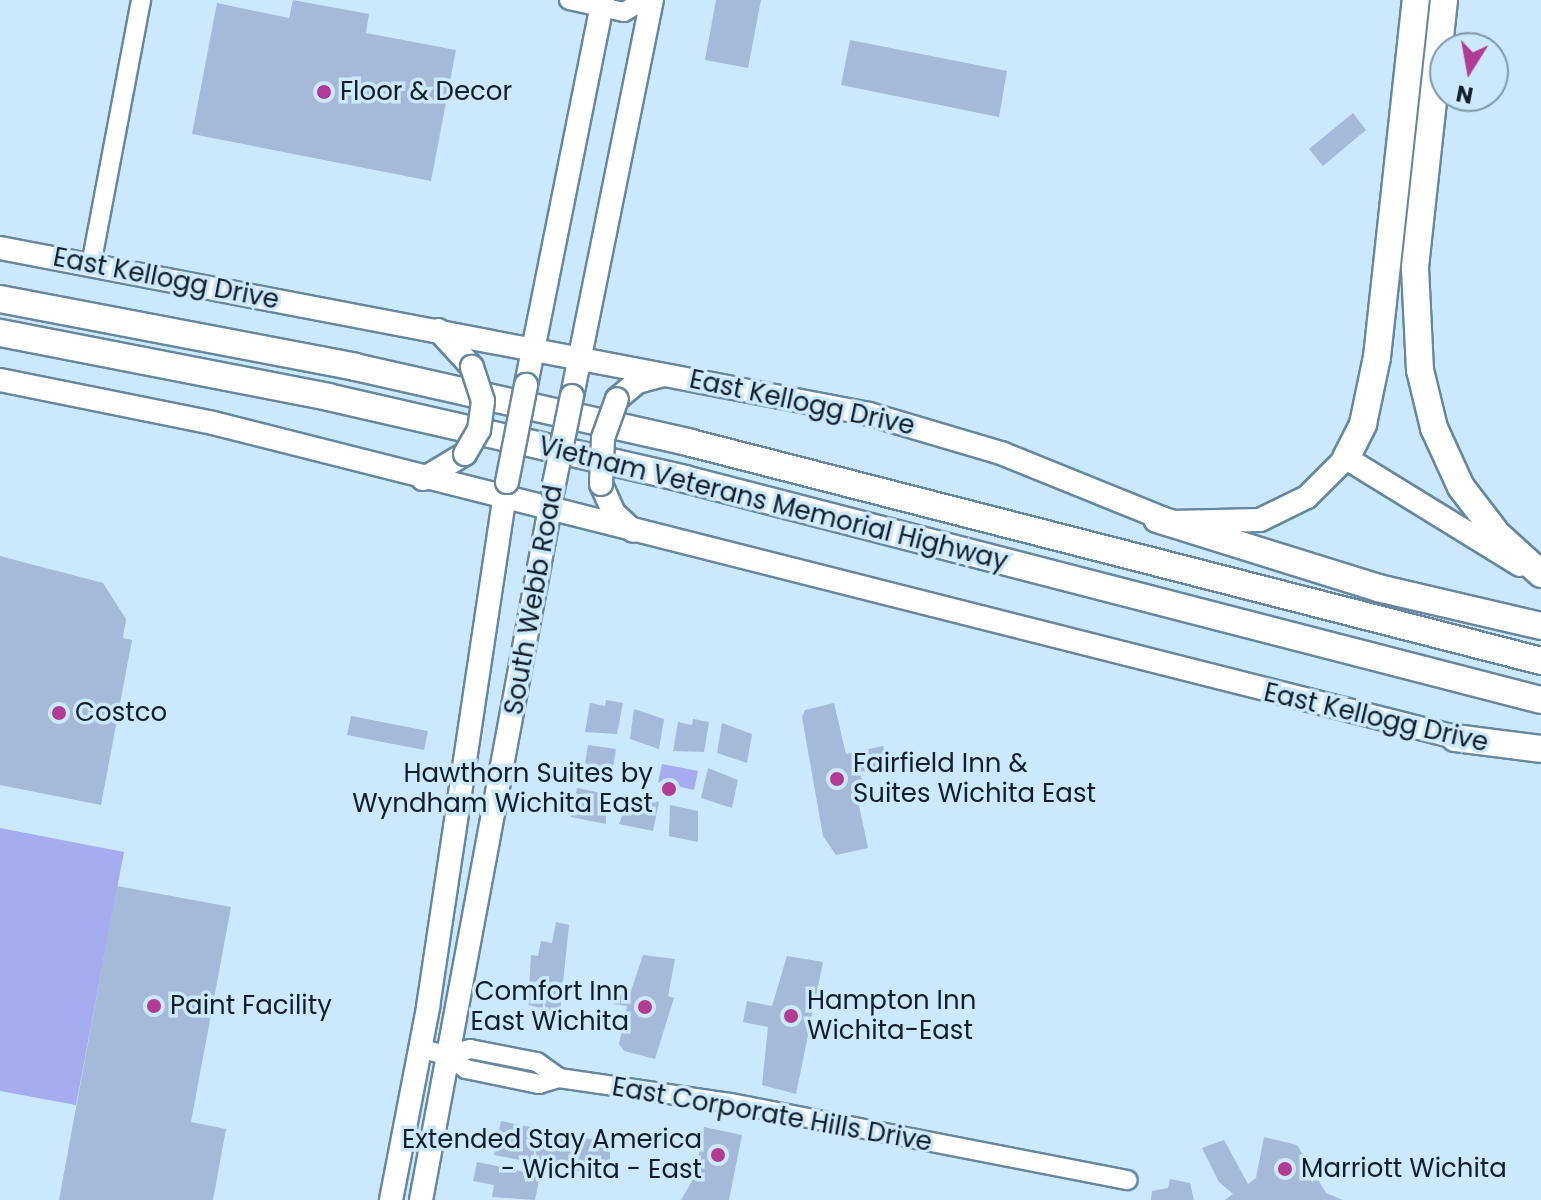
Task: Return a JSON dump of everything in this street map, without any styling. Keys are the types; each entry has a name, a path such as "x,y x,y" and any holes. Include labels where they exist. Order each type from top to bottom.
{"highway":[{"path":"1346,458 1363,424 1377,357 1416,0"},
{"path":"1443,0 1415,268 1421,380 1441,444 1467,495 1541,576"},
{"name":"Vietnam Veterans Memorial Highway","path":"0,299 355,367 691,443 1541,661"},
{"name":"Vietnam Veterans Memorial Highway","path":"0,333 328,397 685,479 1541,700"},
{"path":"1157,519 1378,588 1541,626"},
{"path":"1455,738 1541,749"}],"main road":[{"name":"South Webb Road","path":"421,1200 553,489 652,0"},
{"name":"South Webb Road","path":"391,1200 421,1049 505,491 602,4"},
{"name":"East Kellogg Drive","path":"0,248 668,374 942,434 1157,519 1206,526 1260,520 1307,497 1346,458"},
{"path":"423,479 465,454 479,430 483,401 472,367 438,330"},
{"path":"638,534 614,513 601,484 603,438 617,399 637,382 668,374"},
{"name":"East Kellogg Drive","path":"0,380 213,423 423,479 505,491 549,512 1455,738 1541,755"},
{"path":"1346,458 1541,576"}],"street":[{"path":"91,265 141,0"},
{"path":"569,0 602,4 624,12 644,0"},
{"name":"East Corporate Hills Drive","path":"421,1049 448,1055 470,1049 537,1062 559,1078 731,1103 1128,1180"}],"shaded area":[{"path":"662,764 698,771 694,790 658,782"},
{"path":"0,828 124,852 76,1105 0,1091"}],"building":[{"name":"Floor & Decor","path":"293,0 369,14 366,33 456,50 431,181 192,134 217,3 289,18"},
{"path":"716,0 761,0 748,68 705,60"},
{"path":"850,40 1007,71 999,117 841,85"},
{"path":"1353,113 1366,130 1323,166 1309,149"},
{"name":"Costco","path":"0,556 103,583 126,619 123,638 132,640 101,805 0,785"},
{"path":"606,700 623,703 617,734 585,732 590,703 605,706"},
{"name":"Fairfield Inn & Suites Wichita East","path":"834,703 846,754 883,746 889,765 860,772 863,785 855,787 868,848 836,855 823,836 802,717 805,710"},
{"path":"634,709 664,719 659,749 630,739"},
{"path":"351,716 428,731 424,750 347,735"},
{"path":"693,719 709,722 704,752 673,751 678,722 692,725"},
{"path":"722,723 752,734 747,763 717,753"},
{"path":"588,745 616,749 611,780 583,776"},
{"path":"708,768 738,780 732,808 701,798"},
{"path":"577,788 606,794 606,824 571,817"},
{"path":"630,796 659,802 653,831 619,824"},
{"path":"670,805 698,811 698,842 669,836"},
{"name":"Paint Facility","path":"117,886 231,907 191,1122 226,1129 213,1200 59,1200"},
{"path":"556,922 569,925 560,1012 528,1005 531,955 538,956 541,941 552,943"},
{"path":"643,955 675,959 668,996 674,998 655,1059 624,1051 619,1044 627,1006 613,1004 615,993 629,997"},
{"name":"Hampton Inn Wichita-East","path":"787,956 823,962 796,1094 762,1085 768,1027 743,1022 747,1001 772,1006"},
{"path":"501,1121 610,1143 610,1172 603,1176 494,1155"},
{"name":"Extended Stay America - Wichita - East","path":"704,1127 742,1135 729,1200 681,1200 695,1176"},
{"name":"Marriott Wichita","path":"1264,1137 1297,1145 1326,1193 1343,1200 1225,1200 1233,1194 1219,1182 1202,1148 1224,1140 1248,1184 1256,1178"},
{"path":"477,1162 540,1175 535,1200 492,1197 494,1185 473,1181"},
{"path":"1170,1179 1190,1183 1194,1200 1151,1200 1152,1191 1168,1188"}],"place":[{"name":"Floor & Decor","path":"324,92"},
{"name":"Costco","path":"59,713"},
{"name":"Fairfield Inn & Suites Wichita East","path":"837,779"},
{"name":"Hawthorn Suites by Wyndham Wichita East","path":"669,789"},
{"name":"Paint Facility","path":"154,1006"},
{"name":"Comfort Inn East Wichita","path":"645,1007"},
{"name":"Hampton Inn Wichita-East","path":"791,1016"},
{"name":"Extended Stay America - Wichita - East","path":"718,1155"},
{"name":"Marriott Wichita","path":"1285,1169"}]}
